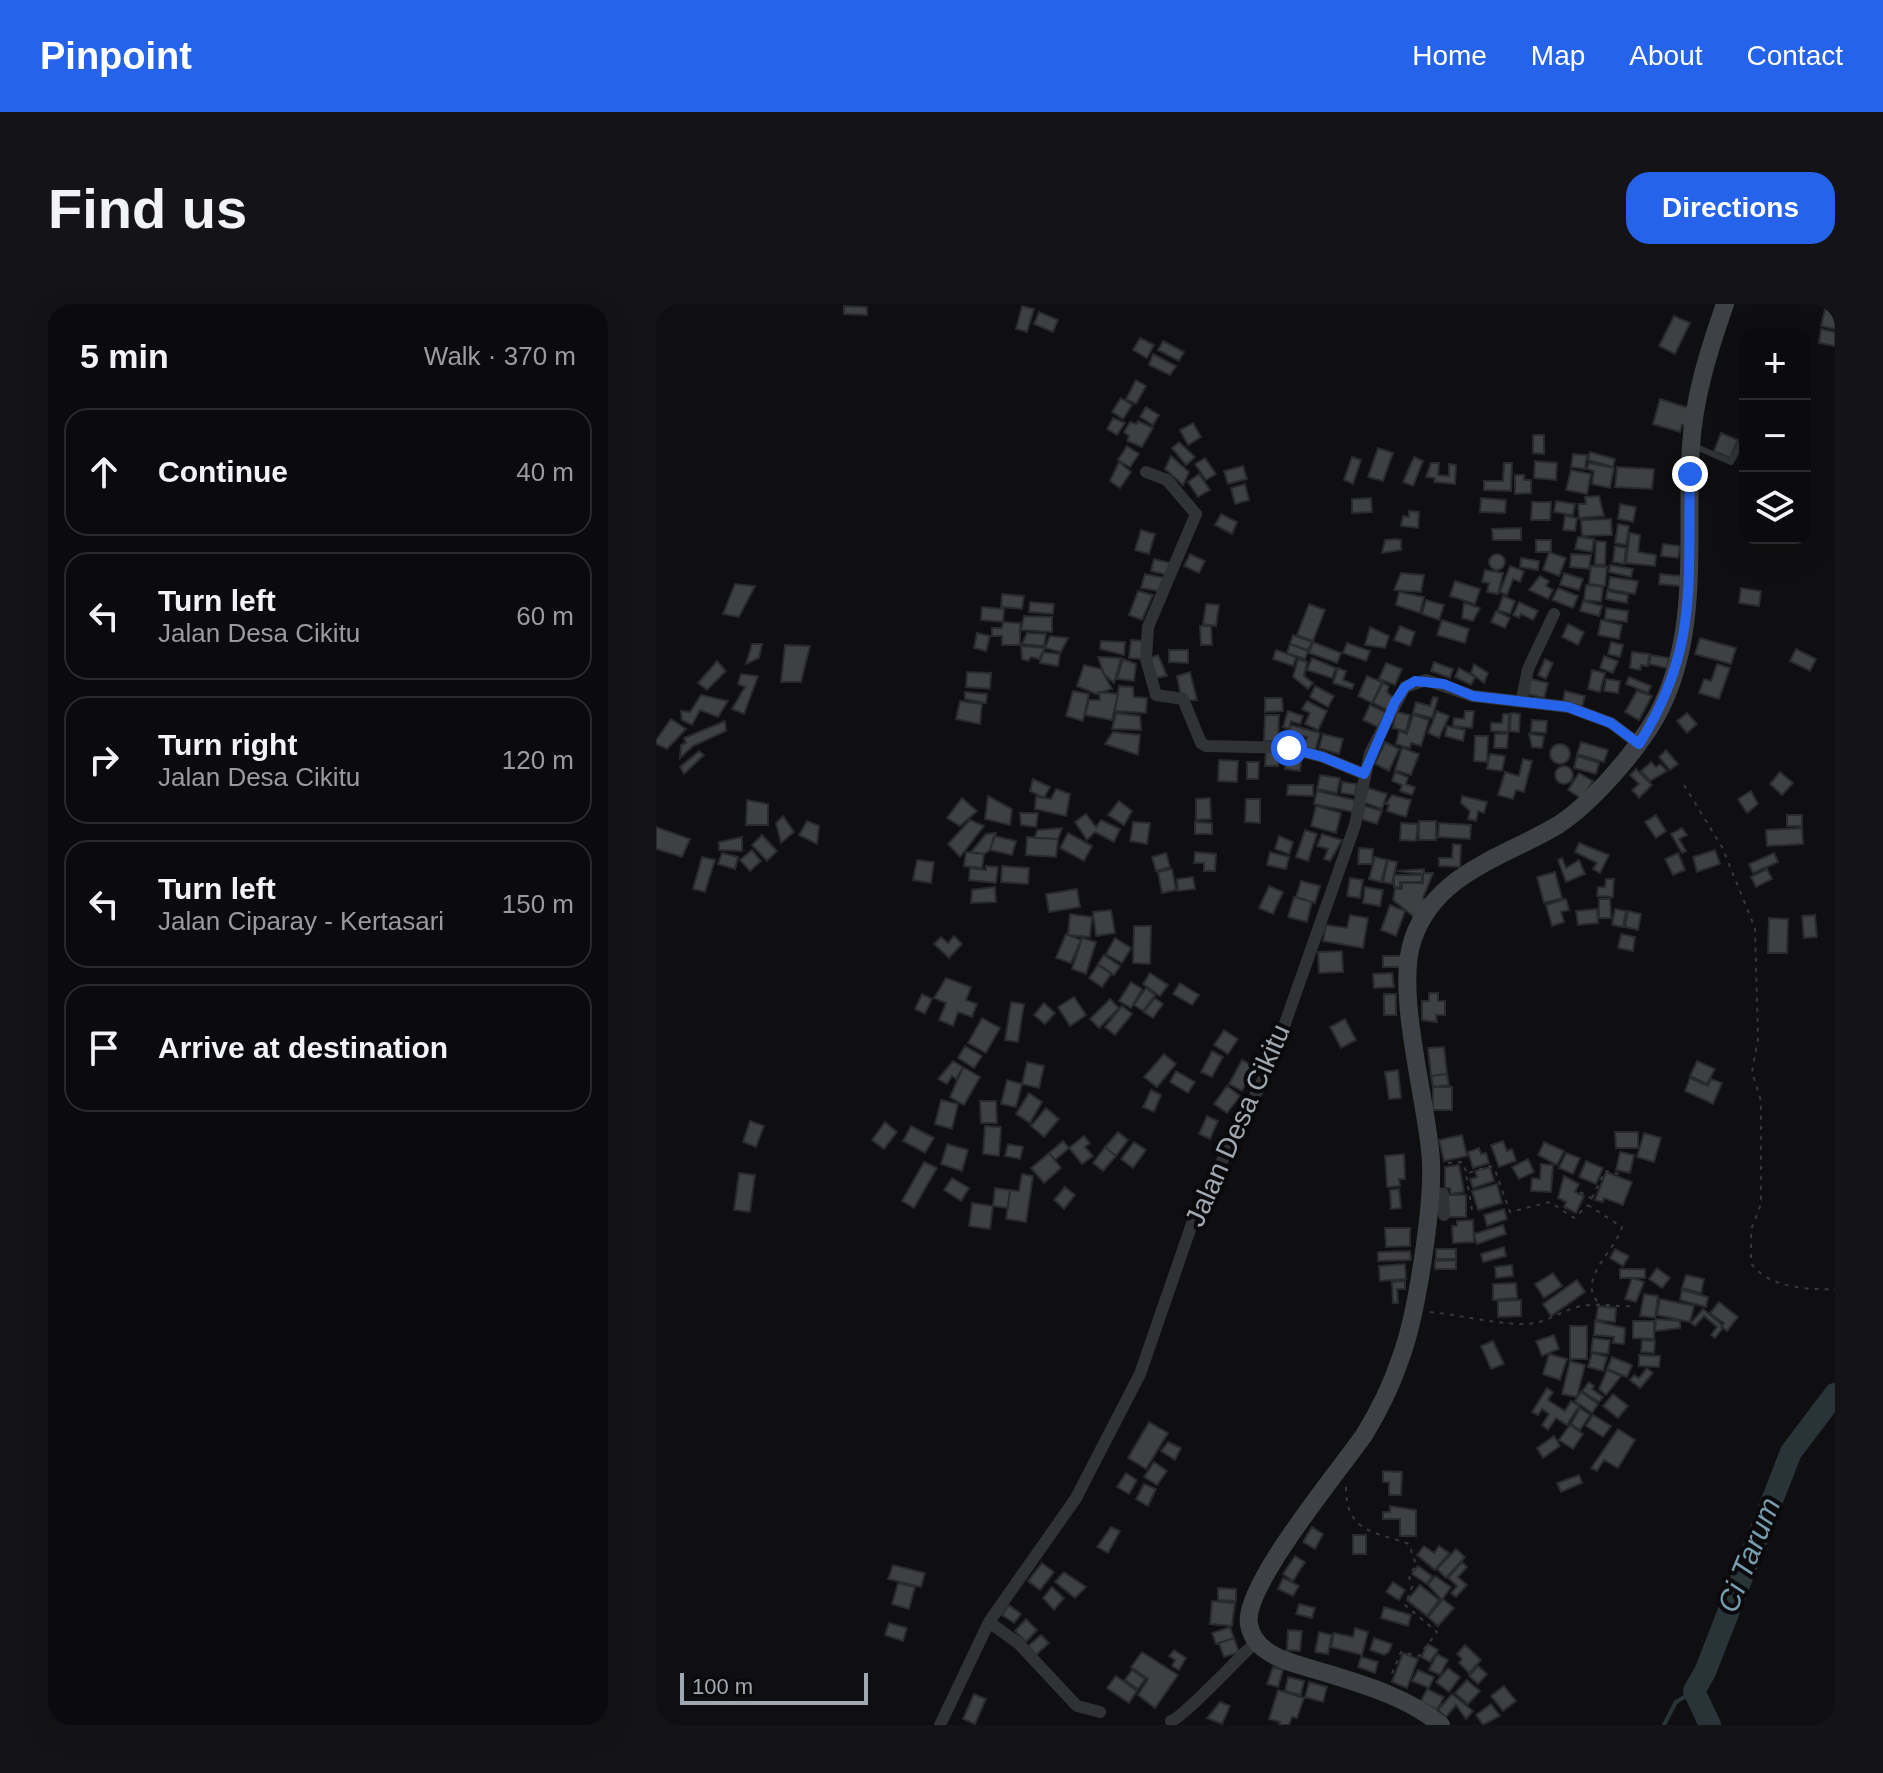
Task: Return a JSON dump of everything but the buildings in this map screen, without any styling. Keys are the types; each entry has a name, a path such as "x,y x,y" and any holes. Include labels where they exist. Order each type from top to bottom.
{"main road":[{"path":"1441,1725 1424,1712 1383,1693 1270,1654 1256,1642 1249,1626 1250,1604 1272,1564 1366,1432 1401,1358 1413,1310 1430,1192 1431,1156 1420,1095 1410,988 1411,944 1417,928 1459,877 1560,823 1579,809 1639,744 1670,686 1686,629 1691,445 1704,368 1725,304"}],"street":[{"path":"1146,472 1167,480 1196,514 1148,627 1146,659 1156,695 1183,699 1201,743 1206,746 1289,748 1323,757 1364,774"},
{"path":"1522,699 1528,669 1554,614"},
{"name":"Jalan Desa Cikitu","path":"940,1725 989,1622 1076,1498 1140,1374 1195,1215 1270,1066 1355,825 1364,774 1378,734 1409,684 1426,680 1473,696 1522,699 1568,707 1597,717 1625,732 1639,744"},
{"path":"1430,1192 1443,1194 1444,1215"},
{"path":"989,1622 1019,1644 1077,1706 1100,1712"},
{"path":"1171,1721 1188,1711 1234,1660 1256,1642"}],"lane":[{"path":"1691,445 1731,462 1739,447"}],"path":[{"path":"1684,785 1722,847 1755,928 1758,1039 1752,1072 1761,1101 1761,1204 1751,1230 1751,1263 1758,1271 1793,1288 1835,1289"},
{"path":"1449,1163 1462,1162 1467,1174 1472,1210"},
{"path":"1467,1174 1490,1166 1495,1170 1510,1212 1550,1202 1574,1218 1588,1205 1605,1171 1620,1174"},
{"path":"1580,1192 1591,1198"},
{"path":"1588,1205 1622,1227 1591,1281 1592,1294 1599,1303"},
{"path":"1413,1310 1523,1324 1547,1322 1576,1307 1599,1303 1614,1307 1633,1306"},
{"path":"1346,1483 1346,1508 1358,1525 1409,1544 1416,1565 1409,1576 1412,1587 1405,1605 1437,1632 1419,1656 1401,1652 1383,1693"}],"waterway":[{"name":"Ci Tarum","path":"1710,1725 1694,1691 1705,1672 1791,1452 1835,1394"},
{"path":"1664,1725 1676,1702 1694,1691"}],"route":[{"path":"1289,748 1323,757 1364,774 1378,734 1395,702 1409,684 1426,680 1473,696 1522,699 1568,707 1611,723 1639,744 1670,686 1686,629 1690,474"}]}
